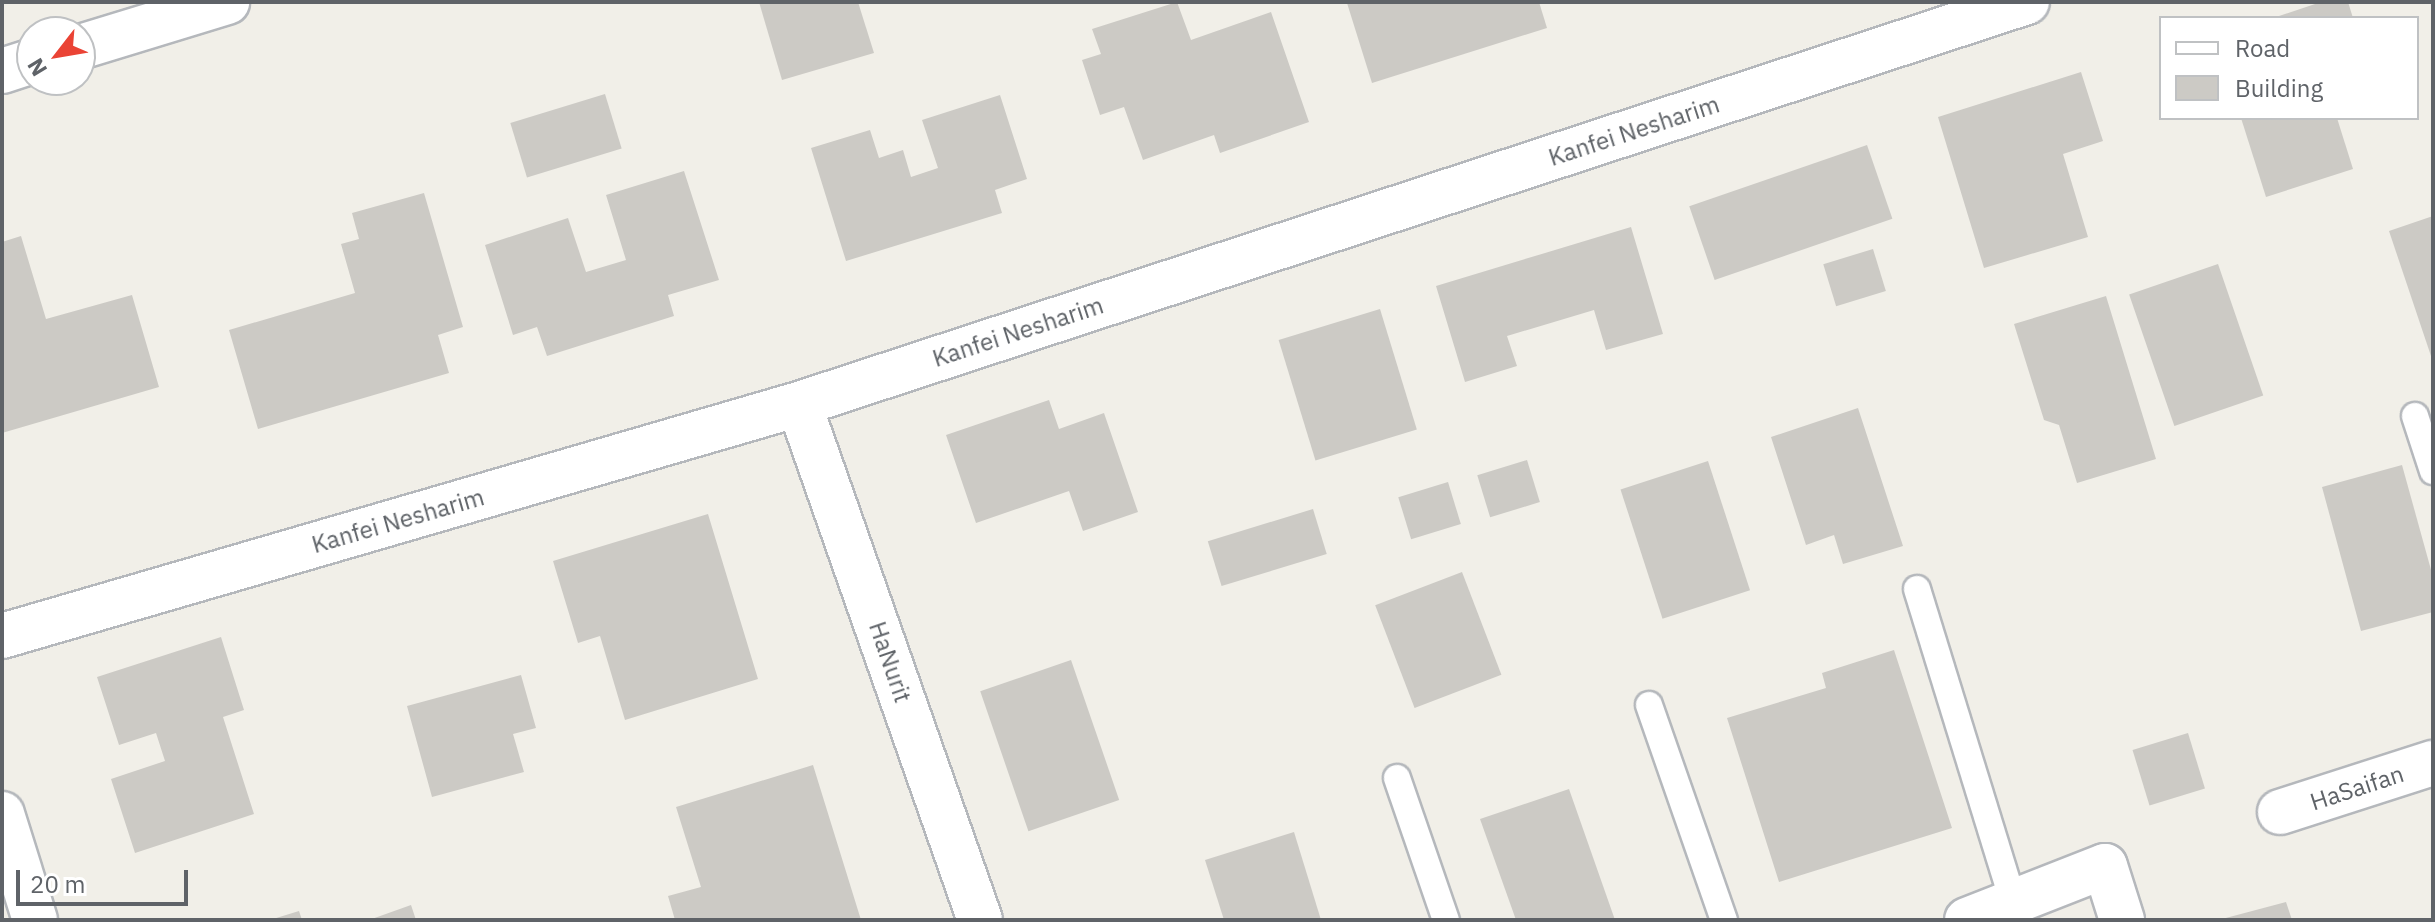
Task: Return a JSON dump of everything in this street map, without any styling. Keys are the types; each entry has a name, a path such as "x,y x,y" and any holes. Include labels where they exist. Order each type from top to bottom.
{"street":[{"path":"96,42 227,2"},
{"name":"Kanfei Nesharim","path":"2,636 799,404 2027,2"},
{"name":"HaNurit","path":"799,404 980,920"},
{"name":"HaSaifan","path":"2280,812 2433,763"},
{"path":"2,814 35,920"},
{"path":"1967,920 2105,866 2122,920"}],"lane":[{"path":"2415,416 2433,471"},
{"path":"1917,589 2013,902"},
{"path":"1649,705 1724,920"},
{"path":"1397,778 1446,920"}],"building":[{"path":"759,2 858,2 874,53 782,80"},
{"path":"1177,2 1191,40 1271,12 1309,122 1220,153 1214,135 1143,160 1124,107 1100,115 1082,60 1101,54 1092,29"},
{"path":"1539,2 1547,28 1372,83 1347,3"},
{"path":"2321,2 2348,2 2352,16 2279,16"},
{"path":"2081,72 2103,141 2063,154 2088,237 1984,268 1938,117"},
{"path":"605,94 622,149 527,177 510,123"},
{"path":"1000,95 1027,179 995,190 1002,213 846,261 811,148 870,130 879,158 903,150 911,177 938,168 922,120"},
{"path":"2242,120 2338,120 2353,169 2266,197"},
{"path":"1867,145 1892,219 1715,280 1689,206"},
{"path":"684,171 719,280 668,295 674,316 547,356 537,327 513,335 485,245 568,218 586,272 626,260 606,195"},
{"path":"424,193 463,327 438,335 449,373 258,429 229,330 355,293 341,244 359,239 352,213"},
{"path":"2433,216 2433,359 2432,359 2389,231"},
{"path":"1631,227 1663,334 1606,350 1594,310 1507,336 1517,366 1465,382 1436,286"},
{"path":"21,236 46,319 132,295 159,387 2,433 2,242"},
{"path":"1873,249 1886,291 1836,306 1823,264"},
{"path":"2218,264 2263,395 2174,426 2129,295"},
{"path":"2106,296 2156,459 2077,483 2059,425 2044,420 2014,324"},
{"path":"1380,309 1417,429 1315,460 1279,340"},
{"path":"1049,400 1059,429 1104,413 1138,512 1083,531 1069,491 976,523 946,435"},
{"path":"1858,408 1903,546 1843,564 1834,535 1806,545 1771,437"},
{"path":"1527,460 1540,502 1490,517 1477,475"},
{"path":"1708,461 1750,590 1663,619 1621,489"},
{"path":"2402,465 2433,577 2433,612 2361,631 2322,487"},
{"path":"1448,482 1461,524 1411,539 1398,497"},
{"path":"1313,509 1327,554 1222,586 1208,541"},
{"path":"708,514 758,679 625,720 600,636 578,643 553,561"},
{"path":"1462,572 1501,675 1415,708 1375,605"},
{"path":"221,637 244,710 223,717 254,814 135,853 111,779 165,761 156,733 119,745 97,677"},
{"path":"1894,650 1952,828 1779,882 1727,718 1826,688 1822,673"},
{"path":"1071,660 1119,800 1028,831 980,691"},
{"path":"521,675 536,728 513,734 524,772 432,797 407,706"},
{"path":"2188,733 2205,788 2149,805 2133,750"},
{"path":"813,765 861,920 675,920 668,896 701,887 676,807"},
{"path":"1569,789 1615,920 1516,920 1480,819"},
{"path":"1294,832 1321,920 1224,920 1205,860"},
{"path":"2286,902 2292,920 2222,920 2222,919"},
{"path":"411,905 416,920 369,920"},
{"path":"299,911 302,920 273,920 273,919"}]}
